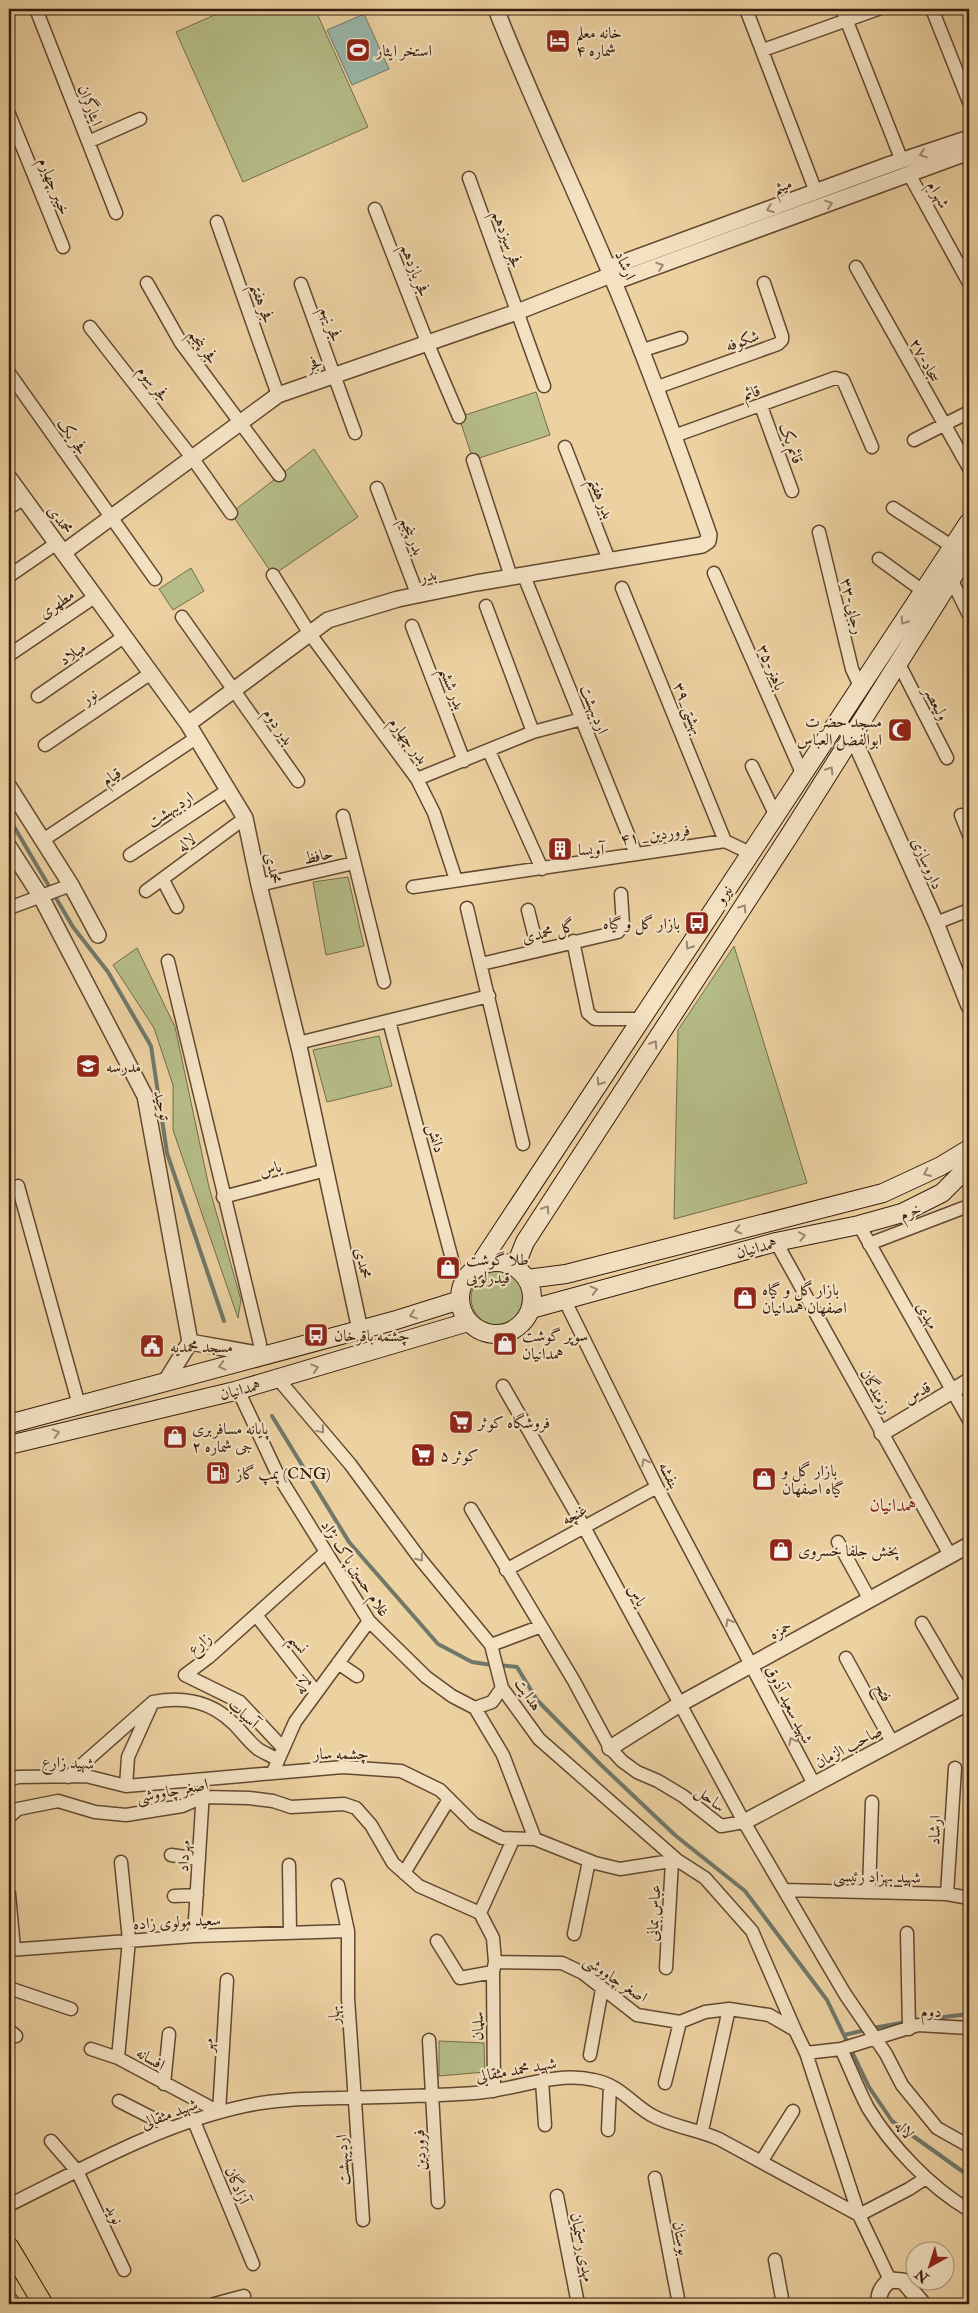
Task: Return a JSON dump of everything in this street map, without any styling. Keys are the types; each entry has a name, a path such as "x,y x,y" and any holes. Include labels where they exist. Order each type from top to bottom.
{"main road":[{"name":"نیرو","path":"521,1273 525,1242 791,833 951,579 969,522"},
{"name":"نیرو","path":"478,1266 506,1227 923,591 961,549"},
{"name":"همدانیان","path":"521,1273 566,1274 883,1193 941,1166 969,1149"},
{"name":"همدانیان","path":"531,1309 776,1242 858,1225 902,1213 942,1193 969,1166"},
{"path":"506,1227 525,1242"},
{"path":"490,1262 503,1263 521,1273 532,1294 531,1309 518,1327 498,1335 482,1331 468,1322 462,1311 460,1300 464,1280 478,1266 490,1262"},
{"name":"همدانیان","path":"9,1424 166,1381 261,1350 360,1330 460,1300"},
{"name":"همدانیان","path":"9,1445 238,1390 468,1322"},
{"path":"9,2247 43,2304"}],"street":[{"name":"ایثارگران","path":"36,9 116,213"},
{"name":"ارشاد","path":"496,9 526,85 611,275 674,436 709,535 708,541"},
{"path":"746,9 816,192"},
{"path":"763,50 844,14 878,9"},
{"path":"932,9 969,102"},
{"name":"شهرام","path":"844,14 905,167 969,283"},
{"name":"خیبر چهارم","path":"9,114 13,139 63,247"},
{"path":"88,142 140,119"},
{"name":"میثم","path":"611,275 632,276 905,167 969,138"},
{"name":"میثم","path":"611,275 626,262 816,192 905,167 969,152"},
{"name":"فجر سیزدهم","path":"469,178 544,386"},
{"name":"فجر یازدهم","path":"375,209 427,342 459,417"},
{"name":"فجر هفتم","path":"217,222 278,395"},
{"path":"626,262 624,270 632,276"},
{"name":"۲۷-سجاد","path":"856,267 969,468"},
{"name":"فجر","path":"61,548 110,517 278,395 517,312 611,275"},
{"name":"شکوفه","path":"655,388 778,344 782,340 782,336 764,282"},
{"name":"فجر پنجم","path":"147,283 181,343 279,475"},
{"name":"فجر نهم","path":"301,284 332,375 356,433"},
{"name":"فجر سوم","path":"90,327 193,458 230,513"},
{"path":"640,351 681,338"},
{"name":"فجر یک","path":"9,373 155,579"},
{"name":"قائم","path":"674,436 839,378 843,380 872,447"},
{"name":"قائم یک","path":"761,406 792,491"},
{"path":"914,440 969,412"},
{"name":"بدر هفتم","path":"565,447 609,560"},
{"path":"474,460 518,576"},
{"name":"محمدی","path":"9,478 188,724 245,818 259,885 298,1043 360,1330"},
{"name":"بدر پنجم","path":"377,488 418,596"},
{"path":"9,508 24,498"},
{"path":"893,508 961,549"},
{"name":"۳۳-رجایی","path":"819,532 852,669 860,686"},
{"name":"بدر","path":"188,724 328,620 398,599 518,576 702,545 708,541"},
{"path":"9,576 61,548"},
{"path":"879,559 923,591"},
{"name":"۳۵-باهنر","path":"714,573 802,773"},
{"name":"بدر چهارم","path":"273,575 310,634 417,779 434,813 456,880"},
{"name":"اردیبهشت","path":"518,576 582,719 636,854"},
{"path":"951,579 969,615"},
{"name":"۳۹_بهشتی","path":"622,588 725,841"},
{"name":"مطهری","path":"9,655 96,596"},
{"path":"486,606 533,732"},
{"name":"بدر دوم","path":"182,618 298,781"},
{"name":"بدر ششم","path":"412,626 464,761"},
{"name":"میلاد","path":"38,696 124,636"},
{"name":"ولیعصر","path":"898,662 948,758"},
{"name":"نور","path":"46,745 151,673"},
{"path":"417,779 533,732 582,719"},
{"path":"836,722 852,735"},
{"name":"داروسازی","path":"852,735 936,922 969,1006"},
{"name":"قیام","path":"43,840 196,738"},
{"path":"488,751 542,869"},
{"path":"752,766 775,814"},
{"path":"9,787 43,840 55,891 98,935"},
{"name":"اردیبهشت","path":"130,855 228,790"},
{"path":"961,815 969,835"},
{"path":"343,816 384,982"},
{"name":"لاله","path":"146,891 245,818"},
{"path":"725,841 750,853"},
{"name":"۴۱ _فروردین","path":"413,887 725,841"},
{"name":"توحید","path":"9,847 55,891 145,1096 190,1342"},
{"name":"حافظ","path":"259,885 354,863"},
{"path":"163,880 177,907"},
{"path":"9,908 55,891"},
{"name":"گل محمدی","path":"481,964 618,932 622,929 621,894"},
{"path":"467,908 523,1144"},
{"path":"528,910 538,950"},
{"path":"936,922 969,910"},
{"path":"573,941 588,1013 591,1017 595,1019 641,1019"},
{"path":"166,1381 190,1342 261,1350 168,961"},
{"path":"298,1043 489,996"},
{"name":"دانش","path":"390,1021 453,1263"},
{"name":"یاس","path":"223,1197 326,1170"},
{"path":"18,1186 79,1405"},
{"name":"خرم","path":"869,1244 963,1208"},
{"name":"مهدی","path":"858,1225 969,1420"},
{"name":"رزمندگان","path":"776,1242 950,1555"},
{"name":"بنفشه","path":"564,1299 657,1487 752,1665"},
{"name":"هدایت","path":"278,1379 350,1464 421,1560 492,1648 502,1682 539,1739 675,1860 705,1878 752,1931 794,2030"},
{"name":"قدس","path":"882,1433 969,1382"},
{"name":"یاس","path":"503,1386 584,1527 744,1822"},
{"name":"غلام حسین پاک نژاد","path":"238,1390 278,1475 368,1621 426,1677 452,1696 475,1708"},
{"name":"غنچه","path":"506,1570 657,1487"},
{"name":"ساحل","path":"471,1509 539,1627 574,1681 610,1748 622,1761 637,1772 658,1781 683,1796 721,1826 744,1822 864,2022"},
{"path":"838,1542 870,1600"},
{"name":"حمزه","path":"610,1748 680,1704 969,1544"},
{"name":"زارع","path":"281,1754 240,1702 184,1675 209,1657 326,1552"},
{"name":"نسیم","path":"256,1614 316,1692"},
{"name":"لاله","path":"273,1772 295,1722 368,1621"},
{"path":"922,1624 969,1702"},
{"path":"492,1648 539,1627"},
{"name":"فتح","path":"846,1658 892,1742"},
{"path":"338,1663 357,1676"},
{"name":"شهید سعید آذوق","path":"752,1665 814,1784"},
{"path":"502,1682 492,1702 475,1708 502,1755 535,1839 590,1861 620,1869 675,1860"},
{"name":"آسیاب","path":"153,1702 169,1699 198,1701 215,1707 258,1748 281,1754"},
{"path":"68,1777 153,1702"},
{"path":"126,1786 128,1757 153,1702"},
{"name":"صاحب الزمان","path":"744,1822 969,1702"},
{"name":"چشمه سار","path":"126,1786 342,1767 401,1771 440,1790 474,1824 502,1838 513,1840 535,1839"},
{"name":"ارشاد","path":"947,1894 955,1768"},
{"name":"شهید زارع","path":"9,1780 18,1777 86,1776 126,1786"},
{"name":"مهرداد","path":"194,1936 204,1778"},
{"name":"اصغر چاووشی","path":"9,1817 18,1809 58,1801 94,1812 126,1815 182,1806 203,1796 250,1798 273,1801 291,1807 344,1804 356,1808 371,1825 393,1863 419,1886 480,1913"},
{"path":"404,1873 449,1799"},
{"path":"869,1891 872,1802"},
{"path":"494,1967 493,1938 480,1913 513,1840"},
{"path":"171,1855 199,1859"},
{"name":"عباس بمانی","path":"666,1968 675,1860"},
{"path":"574,1934 590,1861"},
{"name":"افسانه","path":"121,1862 129,1940 118,2058 219,2112"},
{"path":"289,1864 290,1933"},
{"name":"بهار","path":"338,1885 348,1931 348,1998 354,2098"},
{"name":"شهید بهزاد رئیسی","path":"784,1890 947,1894 969,1898"},
{"path":"9,1894 11,1949"},
{"path":"174,1896 197,1895"},
{"name":"سعید مولوی زاده","path":"11,1949 194,1936 348,1931"},
{"path":"908,1933 909,2029"},
{"name":"اصغر چاووشی","path":"437,1941 460,1978 494,1967 562,1963 583,1973 637,2015 680,2022"},
{"name":"سلمان","path":"494,1967 494,2091"},
{"name":"مهر","path":"219,2112 227,1980"},
{"path":"9,1988 71,2009"},
{"path":"590,2055 602,1989"},
{"path":"702,2131 729,2009"},
{"path":"665,2084 680,2022 705,2012 729,2009 769,2015 794,2030 806,2053 859,2215 890,2280"},
{"name":"لاله","path":"864,2022 871,2039 902,2085 938,2128 967,2142"},
{"name":"دوم","path":"806,2053 841,2049 918,2025 969,2028"},
{"path":"164,2084 169,2034"},
{"name":"فروردین","path":"429,2040 438,2202"},
{"path":"91,2049 118,2058"},
{"name":"لاله","path":"841,2049 867,2106 878,2124 926,2178 951,2199 969,2210"},
{"name":"شهید محمد مثقالی","path":"354,2098 433,2096 494,2091 562,2076 596,2080 624,2092 654,2117 702,2131 859,2215"},
{"path":"542,2081 545,2126"},
{"path":"608,2130 610,2086"},
{"name":"اردیبهشت","path":"354,2098 362,2220"},
{"name":"شهید مثقالی","path":"9,2205 170,2127 193,2119 247,2105 354,2098"},
{"path":"119,2101 170,2127"},
{"path":"761,2162 793,2111"},
{"name":"آزادگان","path":"193,2119 253,2264"},
{"name":"نوید","path":"51,2141 77,2172 124,2270"},
{"name":"بوستان","path":"654,2178 678,2304"},
{"path":"859,2215 909,2190 926,2178"},
{"name":"مهدی رستمیان","path":"557,2196 578,2304"},
{"path":"774,2260 783,2304"},
{"path":"879,2304 878,2298 882,2287 890,2280 903,2281 923,2304"},
{"path":"214,2304 244,2296"}],"green space":[{"path":"228,9 315,9 368,127 243,182 176,32"},
{"path":"536,392 550,435 473,460 459,417"},
{"path":"314,449 358,517 273,575 231,513"},
{"path":"191,568 204,591 173,610 159,589"},
{"path":"348,877 364,946 326,955 313,882"},
{"path":"734,946 807,1183 674,1219 678,1030"},
{"path":"137,948 175,1027 209,1187 241,1300 238,1318 173,1130 173,1085 154,1028 113,965"},
{"path":"379,1036 392,1086 327,1102 313,1050"},
{"path":"498,1271 508,1273 517,1279 523,1288 525,1298 523,1308 517,1317 508,1323 498,1325 488,1323 479,1317 473,1308 471,1298 473,1288 479,1279 488,1273"},
{"path":"439,2041 484,2043 485,2072 439,2076"}],"shaded area":[{"name":"استخر ایثار","path":"364,14 389,69 352,85 327,30"}],"waterway":[{"path":"9,818 73,927 108,972 151,1046 167,1153 224,1321"},
{"path":"272,1416 349,1542 438,1644 472,1662 492,1665"},
{"path":"499,1665 517,1667 537,1700 601,1765 676,1836 745,1891 827,2000 869,2087 892,2121 969,2176"},
{"path":"919,2020 969,2014"},
{"path":"873,2028 907,2022"},
{"path":"844,2035 866,2030"}],"place":[{"name":"خانه معلم شماره ۴","path":"558,41"},
{"name":"استخر ایثار","path":"358,50"},
{"name":"مسجد حضرت ابوالفضل العباس","path":"900,730"},
{"name":"آویسا","path":"560,849"},
{"name":"بازار گل و گیاه","path":"697,923"},
{"name":"مدرسه","path":"88,1066"},
{"name":"طلا گوشت قیدرلویی","path":"448,1268"},
{"name":"بازار گل و گیاه اصفهان همدانیان","path":"745,1298"},
{"name":"چشمه باقرخان","path":"316,1335"},
{"name":"سوپر گوشت همدانیان","path":"505,1344"},
{"name":"مسجد محمدیه","path":"152,1346"},
{"name":"فروشگاه کوثر","path":"461,1422"},
{"name":"پایانه مسافربری جی شماره ۲","path":"175,1437"},
{"name":"کوثر ۵","path":"423,1455"},
{"name":"پمپ گاز (CNG)","path":"218,1473"},
{"name":"بازار گل و گیاه اصفهان","path":"764,1479"},
{"name":"پخش جلفا خسروی","path":"781,1550"}],"district":[{"name":"همدانیان","path":"893,1505"}]}
